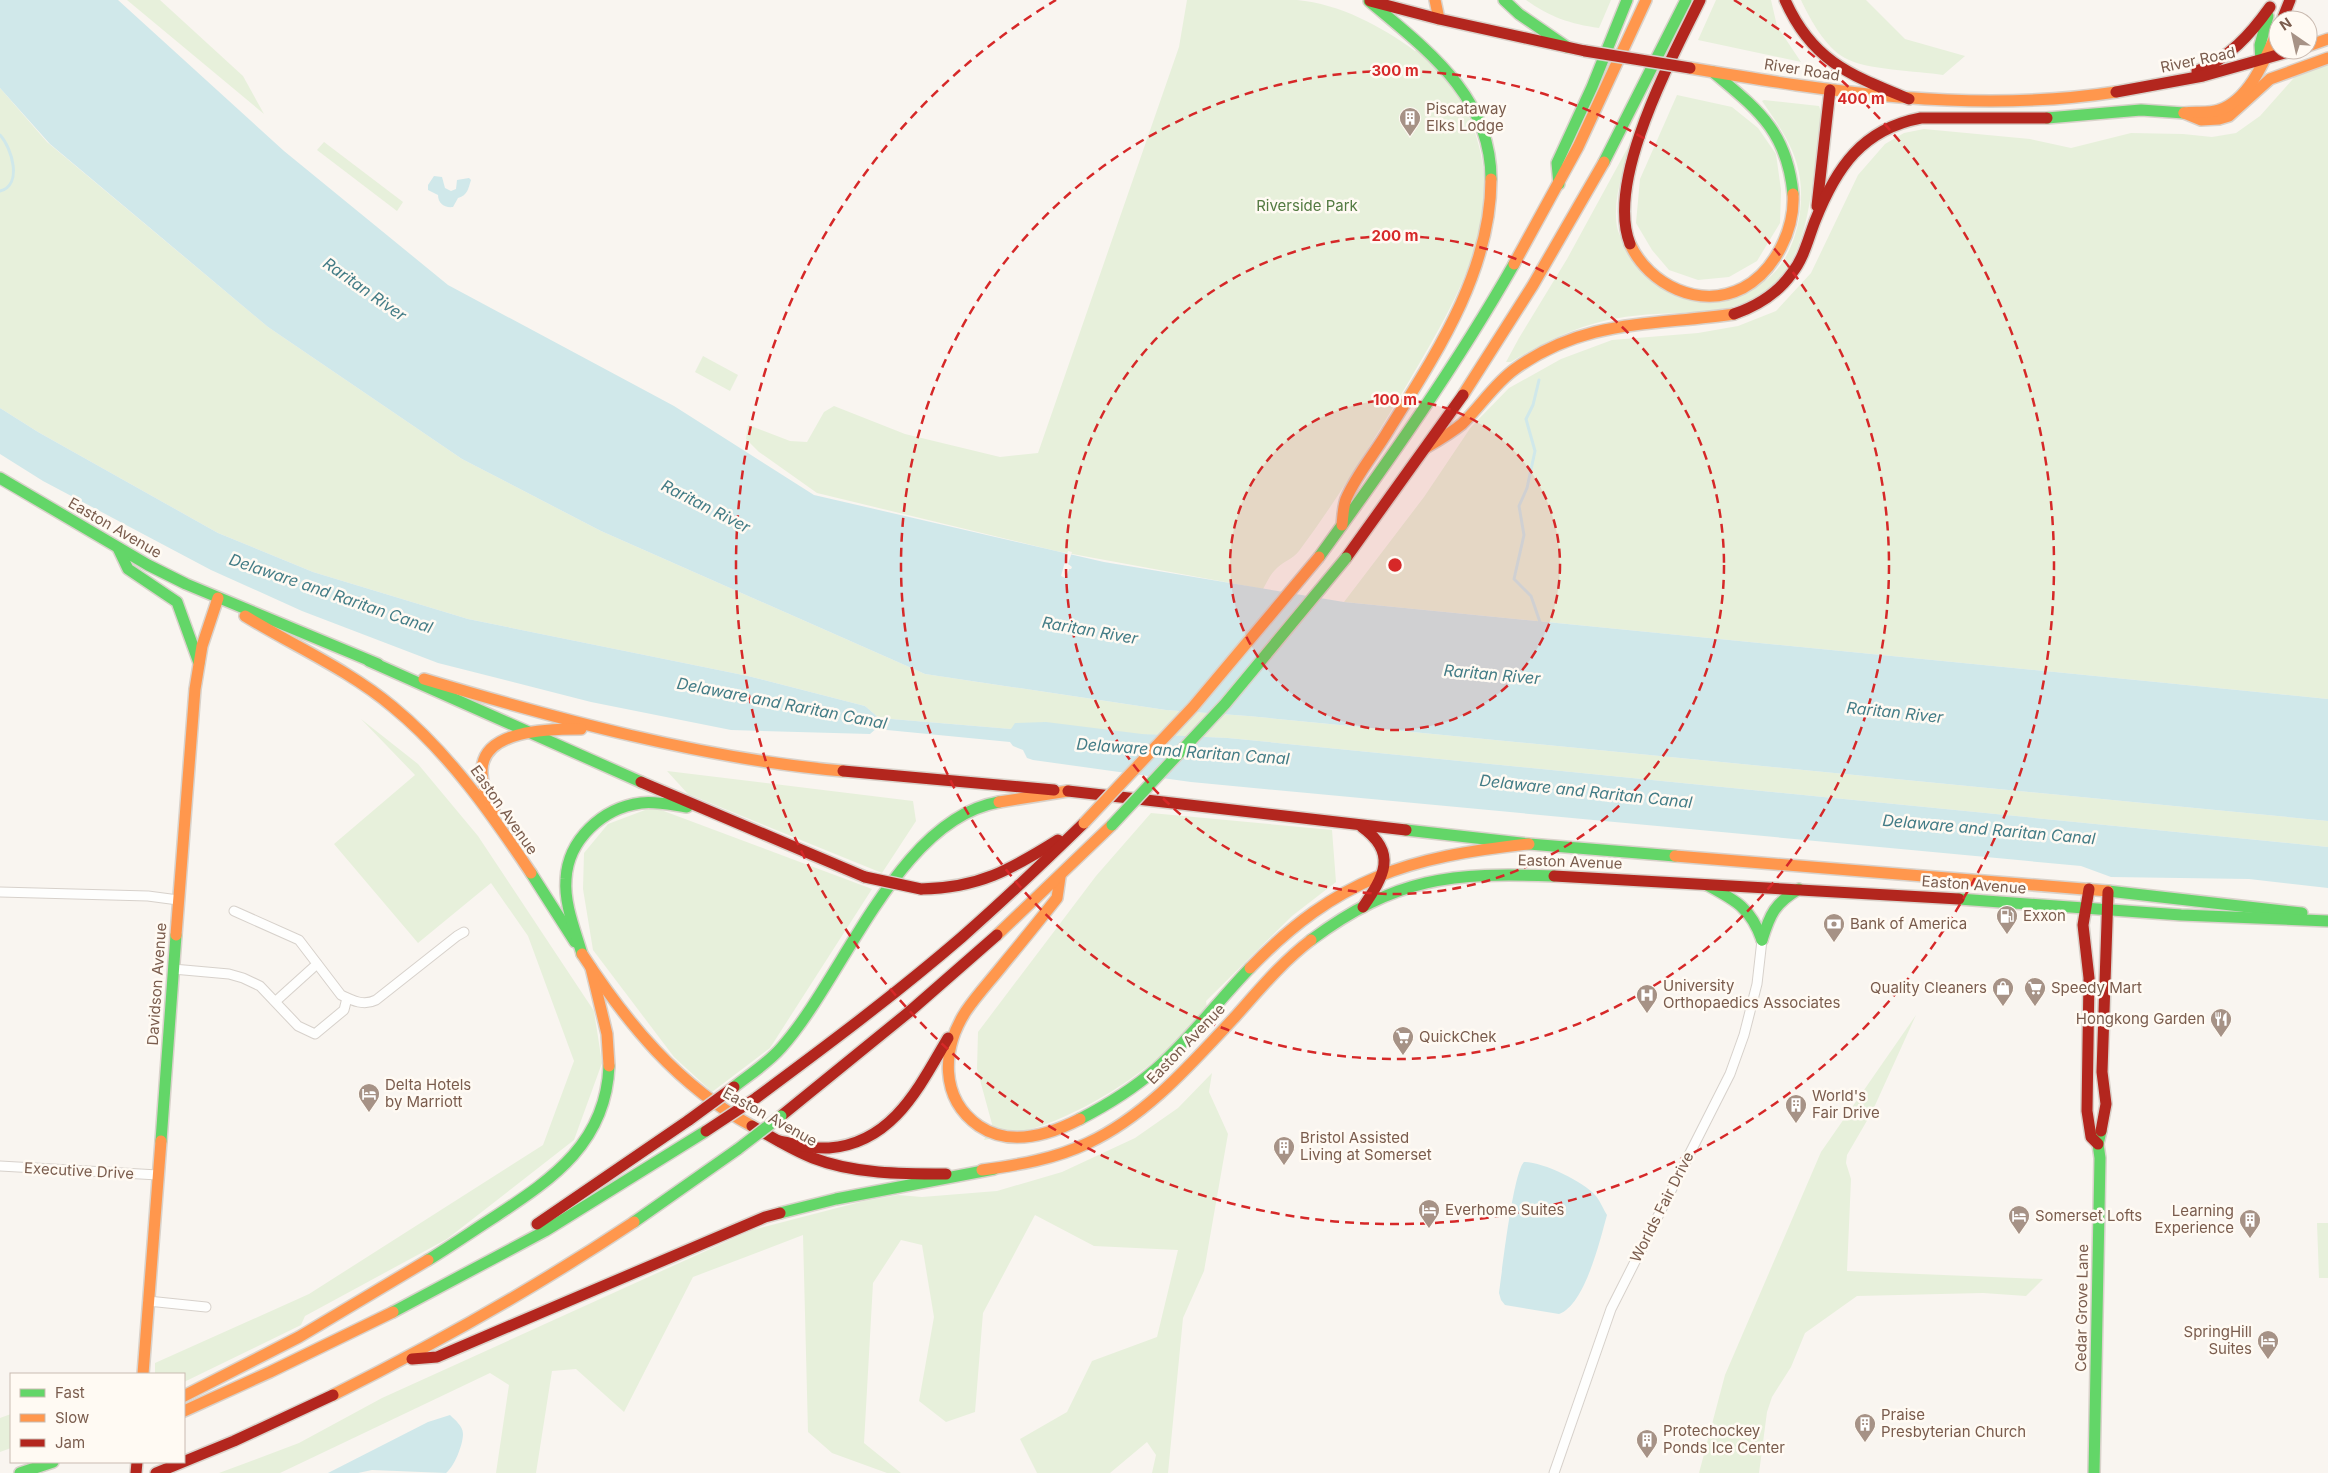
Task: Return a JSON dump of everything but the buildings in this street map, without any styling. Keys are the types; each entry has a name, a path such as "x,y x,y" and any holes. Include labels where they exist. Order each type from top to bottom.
{"main road":[{"path":"1342,527 1345,500 1454,320 1482,252 1493,199 1493,179 1489,150 1480,122 1462,89 1443,65 1367,0"},
{"name":"River Road","path":"1367,0 1439,19 1585,51 1830,90 1909,100 1989,102 2047,99 2112,92 2168,82 2268,60"},
{"path":"1435,0 1439,19"},
{"path":"1504,0 1525,21 1553,35 1567,47"},
{"path":"1560,184 1557,163 1592,87 1627,0"},
{"path":"185,1411 328,1346 522,1244 594,1202 706,1131 756,1098 866,1016 923,970 1039,868 1193,707 1342,527 1456,361 1501,289 1560,184 1596,111 1646,0"},
{"path":"185,1461 276,1423 406,1360 512,1300 647,1214 738,1149 838,1072 951,977 1060,877 1112,825 1225,704 1346,558 1427,447 1497,340 1576,212 1633,108 1686,0"},
{"path":"1700,0 1645,122 1625,193 1624,210 1629,241 1646,269 1671,288 1703,296 1729,292 1743,287 1768,269 1785,242 1794,204 1790,166 1778,137 1760,114 1714,72"},
{"path":"1785,0 1800,30 1809,43 1831,63 1858,78 1909,100"},
{"path":"2261,62 2260,45 2271,3"},
{"path":"2168,82 2209,67 2224,58 2251,34 2271,3"},
{"path":"1427,447 1457,428 1500,380 1518,367 1555,346 1595,330 1614,326 1635,322 1719,317 1747,310 1758,304 1781,287 1792,274 1809,244 1815,223 1835,178 1851,154 1874,135 1910,119 2065,118 2141,110 2210,112 2229,105 2249,84 2268,49"},
{"path":"2184,112 2192,119 2215,120 2224,118 2242,107 2270,79 2328,58"},
{"path":"1815,223 1830,90"},
{"name":"Easton Avenue","path":"0,478 148,565 218,598 369,661 516,707 601,729 690,748 815,769 1068,791 1529,844 2089,889 2232,904 2328,917"},
{"path":"118,548 128,569 177,602 199,663"},
{"name":"Easton Avenue","path":"218,598 282,640 323,662 391,706 431,741 457,769 501,829 631,1026 669,1068 707,1100 798,1152 820,1161 881,1172 949,1174 1030,1163 1068,1152 1100,1137 1162,1093 1184,1072 1273,973 1319,936 1362,908 1401,890 1442,878 1478,874 1705,883 1938,897 2086,910 2246,920 2328,921"},
{"name":"Davidson Avenue","path":"143,1373 178,900 199,663 218,598"},
{"path":"369,661 703,809 865,877 901,886 921,889 959,887 990,880 1010,870 1081,825"},
{"path":"501,829 485,787 482,767 490,750 510,736 559,729 601,729"},
{"path":"450,1282 689,1120 734,1087 780,1049 802,1021 902,868 928,839 957,818 990,804 1068,791"},
{"path":"582,954 570,912 566,877 575,847 584,833 608,814 624,807 654,803 703,809"},
{"path":"1359,825 1375,835 1385,856 1384,872 1377,887 1362,908"},
{"path":"957,1025 950,1046 947,1064 948,1080 953,1097 964,1112 976,1125 994,1134 1030,1137 1047,1133 1088,1114 1132,1088 1170,1056 1275,942 1326,903 1384,872 1445,853 1529,844"},
{"path":"780,1141 831,1148 869,1138 898,1116 909,1103 957,1025 995,973 1057,898 1060,877"},
{"path":"1705,883 1748,909 1757,924 1762,940"},
{"path":"1762,940 1770,914 1779,900 1799,889"},
{"name":"Cedar Grove Lane","path":"2089,889 2083,924 2089,978 2087,1111 2091,1137 2098,1144"},
{"name":"Cedar Grove Lane","path":"2094,1473 2100,1158 2098,1144 2106,1104 2102,1072 2108,892"},
{"path":"185,1396 266,1355 398,1280 518,1201 575,1155 588,1137 605,1101 608,1077 610,1053 608,1032 591,968"},
{"path":"406,1360 437,1357 765,1217 836,1198 994,1168"},
{"path":"20,1473 50,1463"},
{"path":"156,1473 180,1463"}],"street":[{"path":"0,892 148,896 178,900"},
{"path":"234,911 299,940 341,995 364,1003 376,1000 464,932"},
{"name":"Worlds Fair Drive","path":"1554,1473 1611,1309 1730,1074 1744,1035 1757,984 1762,940"},
{"path":"276,1001 318,964"},
{"path":"173,969 229,974 243,978 260,986 298,1026 315,1034 344,1010 347,998"},
{"name":"Executive Drive","path":"0,1166 158,1175"},
{"path":"148,1300 206,1307"}],"green space":[{"path":"127,0 160,0 243,76 264,114"},
{"name":"Riverside Park","path":"1187,0 1297,0 1313,2 1344,11 1374,25 1415,51 1417,49 1446,78 1455,90 1470,118 1483,164 1485,195 1482,219 1468,269 1457,293 1433,340 1382,426 1342,489 1297,554 1275,570 1263,589 1056,551 817,493 759,452 746,439 748,425 790,441 807,442 824,412 834,406 905,434 1000,457 1038,453 1179,47"},
{"path":"1526,0 1611,0 1599,28 1561,19 1543,11"},
{"path":"1716,0 1771,0 1777,26 1801,62 1698,40"},
{"path":"1801,0 1866,0 1905,39 1965,56 1943,75 1878,68 1854,62 1838,53 1825,40"},
{"path":"2328,61 2328,699 1344,602 1424,497 1471,427 1509,388 1561,359 1612,340 1698,333 1738,326 1776,311 1811,273 1858,175 1885,144 1904,133 1924,129 2030,139 2071,148 2131,133 2183,134 2212,137 2236,133 2260,116 2300,71"},
{"path":"0,88 47,142 268,327 462,459 601,531 925,674 1166,710 1248,716 2328,821 2328,847 1228,738 1011,729 879,718 865,706 748,676 468,619 313,572 218,533 38,432 0,408"},
{"path":"1677,95 1732,107 1758,128 1776,154 1781,190 1780,223 1757,261 1729,277 1698,280 1669,270 1652,250 1636,223 1640,179"},
{"path":"1762,101 1819,106 1821,112 1811,193 1802,235 1795,255 1785,272 1771,287 1754,299 1718,310 1633,316 1605,321 1577,329 1511,362 1506,362 1567,259 1633,138 1620,182 1616,205 1617,227 1622,239 1630,249 1678,294 1693,301 1705,302 1723,298 1760,284 1771,275 1781,264 1794,238 1798,223 1801,193 1795,157 1775,119"},
{"path":"324,142 403,202 397,211 317,150"},
{"path":"703,356 738,375 730,391 695,372"},
{"path":"361,719 418,764 478,836 594,1011 602,1063 574,1140 447,1239 305,1316 301,1325 185,1382 185,1373 155,1373 155,1363 309,1294 543,1145 574,1061 528,936 491,883 418,943 334,844 415,775"},
{"path":"667,771 913,801 916,821 882,873 688,794"},
{"path":"653,807 872,889 770,1048 712,1092 674,1057 593,950 583,889 584,853 608,824"},
{"path":"1151,813 1332,830 1336,882 1292,916 1206,1001 1207,1008 1168,1050 1122,1085 1079,1110 1056,1120 1032,1129 984,1140 992,1124 977,1069 978,1032 1096,876"},
{"path":"1916,1015 1872,1112 1847,1155 1846,1163 1851,1179 1847,1271 2043,1279 2026,1296 1983,1293 1857,1296 1805,1333 1791,1367 1772,1397 1767,1412 1759,1473 1699,1473 1725,1375 1821,1152"},
{"path":"1212,1073 1209,1092 1228,1134 1204,1271 1183,1318 1168,1473 1152,1473 1156,1455 1147,1442 1110,1473 1037,1473 1020,1439 1067,1412 1092,1361 1157,1337 1178,1250 1094,1246 1035,1215 983,1313 975,1412 946,1422 919,1401 934,1317 922,1245 901,1240 873,1283 864,1443 901,1473 887,1473 832,1453 808,1432 803,1235 693,1277 624,1412 576,1369 552,1371 536,1473 496,1473 509,1385 490,1373 280,1473 219,1473 299,1443 382,1398 752,1230 864,1201 898,1195 922,1197 997,1191 1062,1172 1135,1138 1178,1108"},
{"path":"2317,1223 2328,1223 2328,1278 2319,1278"},
{"path":"10,1414 10,1448 0,1452 0,1418"}],"water":[{"name":"Raritan River","path":"0,0 118,0 284,151 448,285 674,406 814,495 1104,562 1344,602 2328,699 2328,821 1248,716 1166,710 925,674 601,531 462,459 268,327 50,144 0,88"},
{"path":"434,176 442,177 445,188 451,191 456,189 457,180 469,178 471,180 466,193 458,198 453,207 447,207 439,200 438,195 428,190 428,185"},
{"name":"Delaware and Raritan Canal","path":"0,408 38,432 218,533 313,572 468,619 748,676 865,706 879,718 1011,729 1015,723 1046,722 1142,734 1228,738 2328,847 2328,888 2249,879 2111,877 2081,866 1191,782 1033,760 1027,758 1023,750 1013,746 1010,742 887,730 878,727 870,734 731,730 591,702 438,663 302,611 211,570 43,481 0,454"},
{"path":"1524,1162 1541,1165 1562,1173 1582,1184 1597,1197 1607,1215 1596,1255 1584,1285 1568,1308 1559,1314 1505,1305 1499,1293 1512,1203 1520,1170"},
{"path":"450,1415 460,1426 463,1434 458,1455 446,1473 372,1470 358,1473 328,1473 428,1422"}],"pier":[{"path":"1068,551 1072,552 1068,564 1072,567 1069,569 1066,578 1061,576"}],"waterway":[{"path":"0,135 8,148 13,166 11,182 0,191"},
{"path":"1539,380 1533,405 1526,419 1535,451 1527,488 1519,506 1524,535 1514,579 1531,596 1541,625"}],"traffic: fast":[{"path":"1504,0 1519,14 1567,47"},
{"path":"1559,184 1557,163 1592,87 1627,0"},
{"path":"1604,162 1686,0"},
{"path":"1369,1 1433,57 1467,99 1480,123 1488,149 1491,179"},
{"path":"2261,62 2260,45 2268,16"},
{"path":"1713,72 1744,98 1768,124 1784,154 1790,172 1793,194"},
{"path":"2047,118 2141,110 2184,113"},
{"path":"1319,557 1421,413 1469,339 1514,264"},
{"path":"0,478 148,565 186,584 378,664"},
{"path":"118,548 128,569 177,602 199,663"},
{"path":"1112,825 1225,704 1346,558"},
{"path":"369,661 641,782"},
{"path":"582,954 571,917 566,888 568,865 580,839 601,819 627,806 652,802 687,807"},
{"path":"734,1087 781,1048 804,1018 876,905 902,869 931,838 963,815 999,802"},
{"path":"1406,830 1529,844 1675,856"},
{"path":"531,873 575,942"},
{"path":"1311,940 1370,903 1398,891 1426,883 1485,875 1554,876"},
{"path":"1707,885 1741,906 1753,920 1762,940"},
{"path":"1762,940 1771,916 1779,904 1799,889"},
{"path":"2108,891 2302,913"},
{"path":"1959,899 2181,915 2328,921"},
{"path":"161,1141 176,935"},
{"path":"1080,1119 1120,1096 1156,1069 1181,1045 1250,968"},
{"path":"428,1260 538,1187 573,1155 587,1137 598,1116 606,1093 609,1066"},
{"path":"738,1149 781,1116"},
{"path":"393,1312 545,1231 706,1131"},
{"path":"2094,1473 2100,1158 2098,1144 2101,1131"},
{"path":"634,1222 738,1149"},
{"path":"780,1213 836,1199 994,1169"},
{"path":"20,1473 50,1463"}],"traffic: slow":[{"path":"1435,0 1439,19"},
{"path":"1514,264 1578,147 1646,0"},
{"path":"2318,42 2328,39"},
{"path":"2184,113 2210,112 2230,105 2240,97 2256,76 2268,52"},
{"path":"2184,113 2201,120 2219,119 2229,116 2270,79 2328,58"},
{"path":"1690,68 1849,92 1955,100 2008,101 2116,92"},
{"path":"1463,395 1533,285 1604,162"},
{"path":"1342,525 1344,505 1350,490 1442,342 1471,279 1482,247 1489,213 1491,179"},
{"path":"1630,244 1639,259 1650,271 1663,282 1678,290 1693,295 1727,294 1743,288 1754,281 1765,271 1781,248 1791,221 1793,194"},
{"path":"1427,447 1462,424 1507,375 1541,352 1594,332 1648,323 1734,314"},
{"path":"1084,823 1193,707 1319,557"},
{"path":"176,935 195,689 202,646 218,598"},
{"path":"245,616 358,681 393,707 433,744 451,764 485,806 531,873"},
{"path":"424,679 526,709 631,736 738,757 843,771"},
{"path":"494,810 482,778 484,758 492,748 520,734 536,731 581,729"},
{"path":"999,802 1068,791"},
{"path":"997,935 1112,825"},
{"path":"1250,968 1282,937 1313,912 1377,877 1410,865 1447,856 1529,844"},
{"path":"1675,856 2108,891"},
{"path":"1060,877 1057,898 979,994 958,1025 949,1056 949,1072 951,1087 966,1115 979,1126 991,1132 1004,1136 1030,1136 1056,1130 1080,1119"},
{"path":"982,1170 1023,1163 1075,1149 1109,1132 1129,1119 1167,1088 1280,967 1311,940"},
{"path":"582,954 617,1004 656,1051 701,1092 725,1110 752,1126"},
{"path":"591,968 607,1034 609,1066"},
{"path":"143,1373 161,1141"},
{"path":"333,1395 486,1313 561,1269 634,1222"},
{"path":"185,1395 299,1337 428,1260"},
{"path":"185,1411 270,1372 393,1312"}],"traffic: jam":[{"path":"1630,244 1625,218 1626,187 1634,154 1659,86 1700,0"},
{"path":"1785,0 1807,38 1821,52 1851,73 1909,99"},
{"path":"2286,10 2290,0"},
{"path":"1370,1 1439,19 1585,51"},
{"path":"2197,71 2209,66 2238,45 2270,7"},
{"path":"1585,51 1690,68"},
{"path":"2116,92 2203,76 2268,58"},
{"path":"1817,206 1830,90"},
{"path":"1734,314 1751,307 1774,293 1786,280 1800,261 1823,202 1842,168 1867,141 1882,131 1900,123 1921,118 2047,118"},
{"path":"1346,558 1463,395"},
{"path":"843,771 1054,790"},
{"path":"641,782 865,877"},
{"path":"1068,791 1406,830"},
{"path":"756,1098 912,979 1009,895 1084,823"},
{"path":"1362,827 1380,846 1384,856 1384,865 1377,885 1363,907"},
{"path":"921,889 942,888 977,881 1009,868 1058,840"},
{"path":"1554,876 1959,899"},
{"path":"865,877 921,889"},
{"path":"2089,889 2083,925 2089,978 2087,1111 2091,1137 2098,1144"},
{"path":"2101,1131 2106,1104 2102,1072 2108,892"},
{"path":"781,1116 909,1012 997,935"},
{"path":"779,1141 810,1147 829,1148 851,1144 871,1136 902,1110 948,1038"},
{"path":"689,1120 734,1087"},
{"path":"706,1131 756,1098"},
{"path":"537,1224 689,1120"},
{"path":"752,1126 797,1151 813,1158 845,1167 878,1172 946,1174"},
{"path":"412,1359 437,1357 765,1217 780,1213"},
{"path":"185,1461 234,1441 333,1395"},
{"path":"136,1473 137,1463"},
{"path":"156,1473 180,1463"}],"place":[{"name":"Piscataway Elks Lodge","path":"1410,137"},
{"name":"Exxon","path":"2007,935"},
{"name":"Bank of America","path":"1834,943"},
{"name":"Quality Cleaners","path":"2003,1007"},
{"name":"Speedy Mart","path":"2035,1007"},
{"name":"University Orthopaedics Associates","path":"1647,1014"},
{"name":"Hongkong Garden","path":"2221,1038"},
{"name":"QuickChek","path":"1403,1056"},
{"name":"Delta Hotels by Marriott","path":"369,1113"},
{"name":"World's Fair Drive","path":"1796,1124"},
{"name":"Bristol Assisted Living at Somerset","path":"1284,1166"},
{"name":"Everhome Suites","path":"1429,1229"},
{"name":"Somerset Lofts","path":"2019,1235"},
{"name":"Learning Experience","path":"2250,1239"},
{"name":"SpringHill Suites","path":"2268,1360"},
{"name":"Praise Presbyterian Church","path":"1865,1443"},
{"name":"Protechockey Ponds Ice Center","path":"1647,1459"}]}
